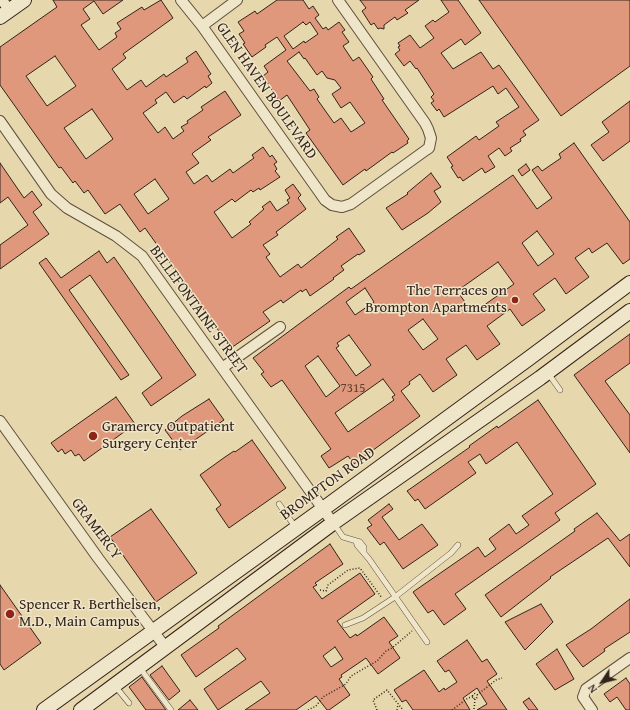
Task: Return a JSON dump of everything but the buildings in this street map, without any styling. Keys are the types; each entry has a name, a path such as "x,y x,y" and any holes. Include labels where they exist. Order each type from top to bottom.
{"street":[{"path":"4,9 24,0"},
{"name":"GLEN HAVEN BOULEVARD","path":"181,0 202,26 325,200 332,205 347,206 428,148 431,138 428,128 339,0"},
{"path":"202,26 238,0"},
{"name":"BELLEFONTAINE STREET","path":"0,121 51,194 67,208 116,236 142,256 333,523"},
{"name":"BROMPTON ROAD","path":"44,710 323,509 630,283"},
{"path":"70,691 82,710 333,523 502,405 630,311"},
{"path":"222,368 280,327"},
{"path":"489,388 502,405"},
{"name":"GRAMERCY","path":"2,424 98,558 166,648"},
{"path":"592,710 583,697 586,689 628,659"}],"lane":[{"path":"548,372 560,390"},
{"path":"279,504 296,528"},
{"path":"333,523 343,537 356,541 360,550 364,552 427,642"},
{"path":"345,625 363,618 395,597 451,553 458,545"},
{"path":"140,667 171,710"},
{"path":"115,685 130,703"}],"path":[{"path":"320,590 326,592 328,585 348,570 360,568 386,603"},
{"path":"308,710 314,707 323,697 346,684 351,676 377,661 386,651 417,628"},
{"path":"452,710 468,698 473,697 474,694 476,695 496,680 502,678"},
{"path":"377,710 373,700 387,690 403,710"},
{"path":"474,710 475,699 477,697 476,695"},
{"path":"397,710 398,703"}],"place":[{"name":"The Terraces on Brompton Apartments","path":"515,300"},
{"name":"Gramercy Outpatient Surgery Center","path":"93,436"},
{"name":"Spencer R. Berthelsen, M.D., Main Campus","path":"10,614"}]}
